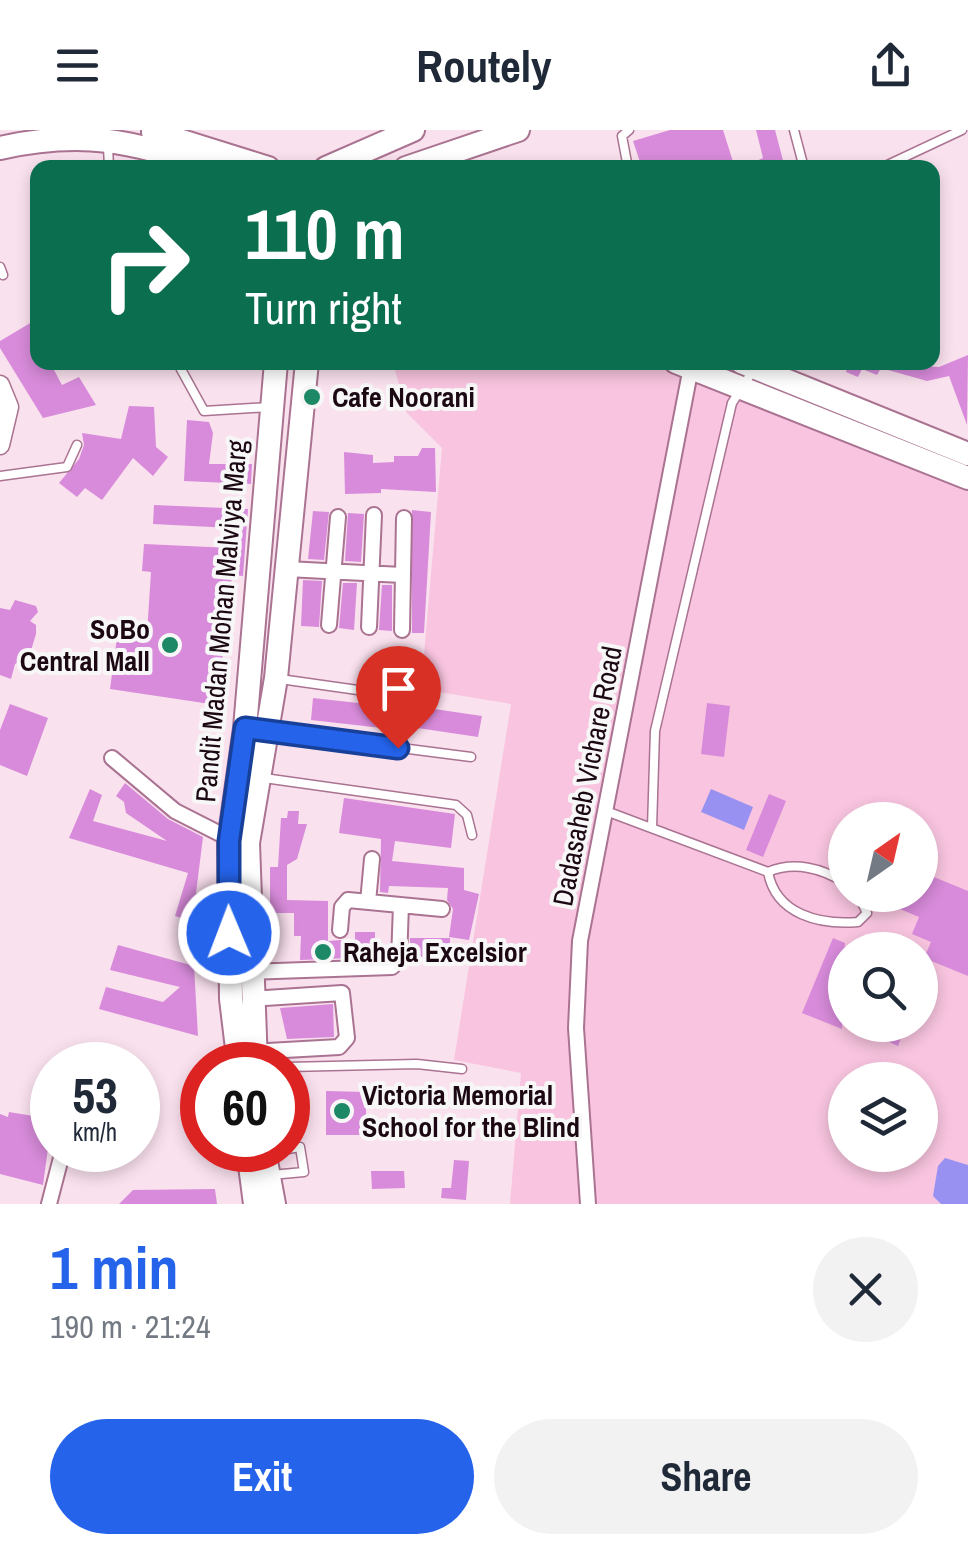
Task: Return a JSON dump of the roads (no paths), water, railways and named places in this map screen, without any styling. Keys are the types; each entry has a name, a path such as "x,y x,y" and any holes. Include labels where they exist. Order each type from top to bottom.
{"main road":[{"path":"145,130 242,160"},
{"path":"345,160 414,130"},
{"path":"440,160 518,130"},
{"path":"0,148 32,138 108,136 182,160"},
{"name":"Pandit Madan Mohan Malviya Marg","path":"239,842 259,778 255,729 261,526 275,370"},
{"name":"Pandit Madan Mohan Malviya Marg","path":"246,1042 240,972 239,842 255,729 276,678 306,370"},
{"path":"746,372 968,454"},
{"path":"746,372 968,478"},
{"path":"261,526 291,529"},
{"name":"Pandit Madan Mohan Malviya Marg","path":"240,972 252,999 248,1042"},
{"path":"258,1172 274,1204"},
{"path":"255,1204 261,1172"}],"street":[{"name":"Dadasaheb Vichare Road","path":"588,1204 576,1028 580,941 685,370"},
{"path":"0,385 9,407 0,445"},
{"path":"368,627 374,515"},
{"path":"329,624 338,517"},
{"path":"402,630 404,518"},
{"path":"287,569 402,575"},
{"path":"112,758 175,811 239,842"},
{"path":"368,902 372,859"},
{"path":"340,930 343,903 442,909"},
{"path":"240,972 392,967 400,960 401,905"},
{"path":"252,999 334,990 346,1000 347,1038 339,1048 310,1051"},
{"path":"49,1204 57,1172"}],"lane":[{"path":"626,160 622,136 629,130"},
{"path":"794,130 802,160"},
{"path":"898,160 962,130"},
{"path":"108,136 109,160"},
{"path":"181,370 204,411 270,407"},
{"path":"652,828 656,731 732,403 746,372"},
{"path":"0,476 67,467 77,445"},
{"path":"276,678 414,698"},
{"path":"255,729 471,757"},
{"path":"259,778 456,805 467,815 472,835"},
{"path":"606,811 768,872 793,866 828,874"},
{"path":"768,872 770,885 781,898 808,919 858,922 866,912"},
{"path":"310,1066 417,1064 462,1069"},
{"path":"260,1177 304,1172"}],"place":[{"name":"Cafe Noorani","path":"312,397"},
{"name":"SoBo Central Mall","path":"170,645"},
{"name":"Raheja Excelsior","path":"323,952"},
{"name":"Victoria Memorial School for the Blind","path":"342,1111"}]}
